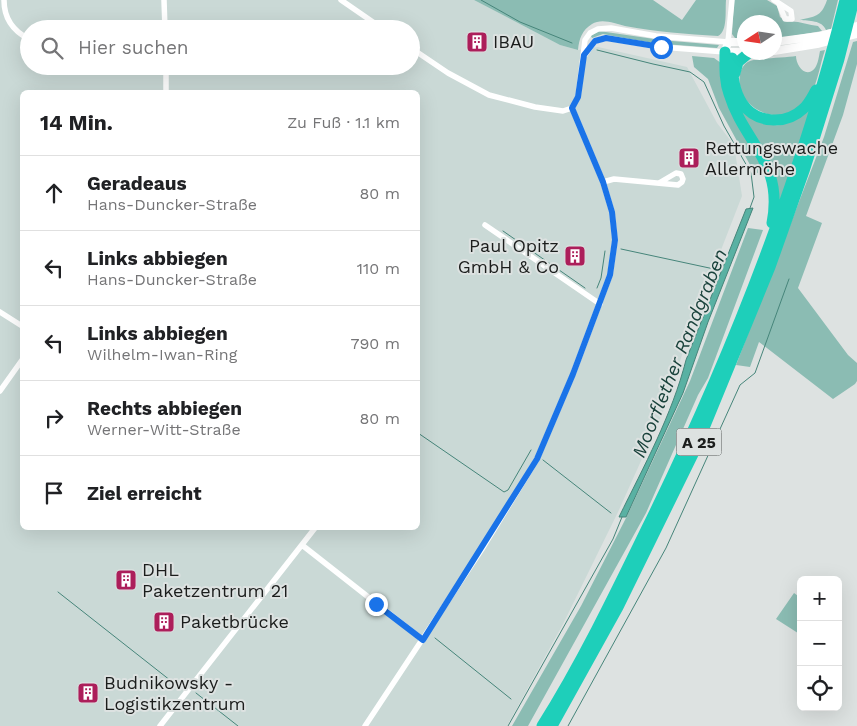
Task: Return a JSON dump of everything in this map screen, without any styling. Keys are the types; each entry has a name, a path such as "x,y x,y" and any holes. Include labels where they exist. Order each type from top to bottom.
{"highway":[{"name":"A 25","path":"542,726 610,604 687,447 763,263 828,69 845,0"},
{"name":"A 25","path":"552,726 618,607 695,450 770,267 789,215 816,137 854,0"},
{"path":"729,49 738,94 747,109 762,118 776,120 793,116 806,106 828,69"},
{"path":"729,49 726,81 729,95 763,156 772,181 773,219 763,263"},
{"path":"734,77 738,62 740,60"}],"street":[{"path":"4,0 4,9 10,23 20,34"},
{"path":"164,0 165,20"},
{"path":"341,0 370,20"},
{"path":"729,49 732,0"},
{"path":"782,42 818,40 857,26"},
{"path":"420,54 448,74 489,95 555,111 563,111 572,108 578,97 584,44 587,36 602,28 737,51"},
{"path":"782,49 818,40 857,34"},
{"path":"584,55 595,41 606,38 661,47 729,49 737,45"},
{"path":"166,75 166,90"},
{"path":"365,726 423,640 537,459 610,275 615,240 612,212 603,182 572,108"},
{"path":"603,182 614,179 659,183"},
{"path":"485,225 600,304"},
{"path":"0,312 20,325"},
{"path":"0,391 20,364"},
{"path":"16,371 20,368"},
{"path":"160,726 313,530"},
{"path":"302,545 423,640"}],"shaded area":[{"path":"0,0 474,0 560,45 578,50 598,47 687,67 717,123 734,145 742,196 693,322 663,412 618,512 563,624 507,726 0,726"},
{"path":"474,0 653,0 682,20 696,0 726,0 723,30 718,36 660,31 600,21 592,24 583,32 578,50 560,45"},
{"path":"734,0 767,0 777,6 779,15 737,15 737,38 732,34"},
{"path":"827,0 838,0 831,29 826,30 822,24 800,20 820,13"},
{"path":"782,18 787,22 818,26 822,31 782,37"},
{"path":"599,31 661,40 719,45 717,48 650,43 603,34 592,38 591,36"},
{"path":"857,41 857,64 843,115 806,216 822,223 798,288 848,355 857,363 857,381 855,384 833,399 759,342 750,367 736,365 824,137 853,42"},
{"path":"825,50 813,89 805,103 797,109 789,113 772,115 755,108 744,97 739,80 745,64 754,60 782,60 782,57 796,56 796,60 802,70 808,72 815,68 820,51"},
{"path":"692,56 714,58 721,63 765,170 755,174 719,108 708,79 694,67"},
{"path":"812,105 780,204 739,108 761,121 777,125 792,120"},
{"path":"753,208 708,322 683,393 626,517 619,517 673,401 686,360 746,209"},
{"path":"748,228 763,230 708,378 698,395 646,513 528,726 512,726 581,606 626,518 690,381"},
{"path":"794,593 797,595 797,632 776,619"}],"waterway":[{"name":"Moorflether Randgraben","path":"481,0 520,22 572,43"},
{"name":"Moorflether Randgraben","path":"597,50 690,72 704,82 724,126 751,173 754,197 750,208"},
{"path":"503,231 585,288"},
{"path":"621,249 714,269"},
{"path":"597,288 601,278 605,251"},
{"path":"568,726 666,548 740,385 755,373 789,279"},
{"path":"420,434 504,492 508,490 531,450"},
{"path":"543,460 611,513"},
{"name":"Moorflether Randgraben","path":"508,726 613,539 622,517"},
{"path":"58,592 180,688"},
{"path":"435,638 511,699"},
{"path":"196,693 238,726"}],"place":[{"name":"IBAU","path":"477,42"},
{"name":"Rettungswache Allermöhe","path":"689,158"},
{"name":"Paul Opitz GmbH & Co","path":"575,256"},
{"name":"DHL Paketzentrum 21","path":"126,580"},
{"name":"Paketbrücke","path":"164,622"},
{"name":"Budnikowsky - Logistikzentrum","path":"88,693"}],"route":[{"path":"376,604 423,640 537,459 568,388 600,304 610,275 614,250 614,225 609,199 572,108 578,97 584,55 595,41 602,38 661,47"}]}
